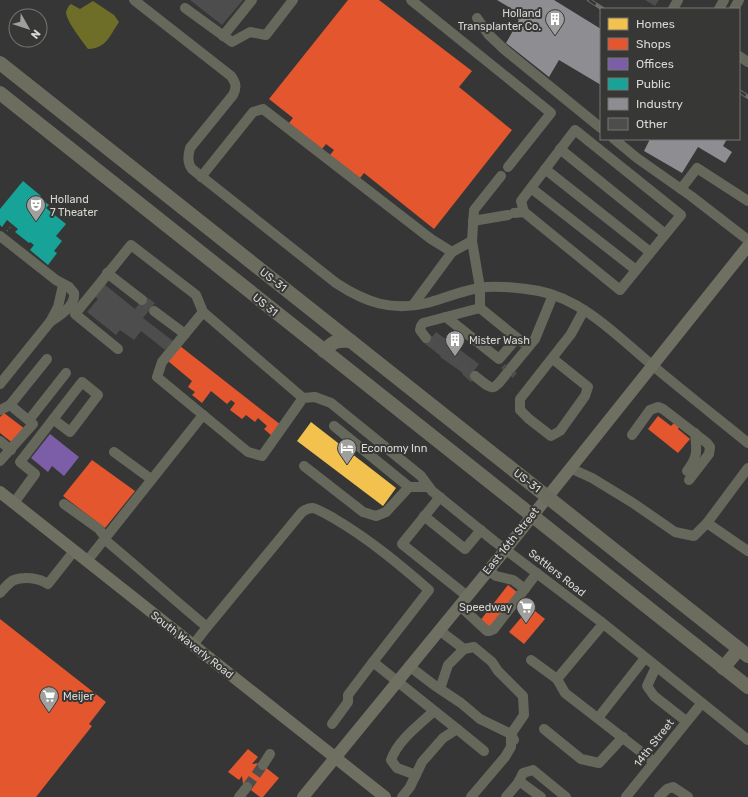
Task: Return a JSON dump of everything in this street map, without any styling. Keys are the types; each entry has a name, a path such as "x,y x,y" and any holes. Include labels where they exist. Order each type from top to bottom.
{"highway":[{"name":"US-31","path":"0,64 743,652"},
{"path":"0,89 13,94 22,95 26,93 30,87"},
{"name":"US 31","path":"0,93 748,688"},
{"path":"324,351 332,343 339,340 351,342"},
{"path":"723,668 743,652"}],"main road":[{"name":"East 16th Street","path":"303,797 506,549 652,365 746,252"},
{"name":"South Waverly Road","path":"0,492 385,797"}],"street":[{"path":"134,0 231,76 235,83 236,89 233,95 190,148 188,157 189,165 201,177 346,290 357,296 383,304 398,306 413,305 480,288 521,288 541,291 553,295 584,310 603,324 748,443"},
{"path":"223,36 252,0"},
{"path":"185,8 232,42 250,32 266,35 293,0"},
{"path":"411,0 551,113 508,167"},
{"path":"477,18 488,34 505,50 600,127"},
{"path":"201,177 254,112 263,109 431,239 452,252"},
{"path":"474,221 515,213 620,290 681,214 575,130 521,200 515,213"},
{"path":"615,140 637,158 681,189 748,240"},
{"path":"560,149 665,234"},
{"path":"681,189 697,168 748,201"},
{"path":"545,169 650,252"},
{"path":"480,308 480,288 472,241 474,210 501,176"},
{"path":"531,188 636,270"},
{"path":"0,384 50,322 65,311 74,299 74,293 3,235"},
{"path":"413,305 452,252 472,241"},
{"path":"118,349 75,314 131,245 196,295 203,312 303,398 262,456 248,452 157,377 162,362 203,312"},
{"path":"107,273 142,300"},
{"path":"475,376 489,387 496,387 535,339 553,295"},
{"path":"426,338 420,330 423,323 480,308"},
{"path":"480,308 529,347"},
{"path":"553,359 588,387 585,396 560,431 551,436 520,410 520,399 553,359 571,334 584,310"},
{"path":"154,311 185,334"},
{"path":"446,317 499,360 517,338"},
{"path":"0,410 1,408 10,405 47,359"},
{"path":"29,420 66,373"},
{"path":"14,503 35,474 20,462 53,419 82,382 98,395 70,432 53,419"},
{"name":"Settlers Road","path":"303,398 315,397 331,403 421,476 440,497 603,624 701,704 748,740"},
{"path":"0,461 33,424 10,405"},
{"path":"632,435 650,410 658,406 707,443 710,447 709,454 686,478"},
{"path":"87,561 203,415"},
{"path":"334,426 409,487 429,486"},
{"path":"0,441 11,450"},
{"path":"114,452 151,479"},
{"path":"304,466 363,512 376,516 386,512 409,487"},
{"path":"570,468 592,478 633,503 675,532 694,536 707,523 748,468"},
{"path":"440,497 402,544 463,600 487,631 494,629 537,573"},
{"path":"64,504 99,529 105,538 158,584 167,594 207,627"},
{"path":"193,645 302,512 307,508 314,508 356,532 398,563 429,590 348,694 348,702 332,724"},
{"path":"424,516 465,548 481,530"},
{"path":"707,523 748,551"},
{"path":"0,593 13,580 28,578 48,584 74,551"},
{"path":"488,570 496,576 513,580 525,589"},
{"path":"557,679 603,624"},
{"path":"439,630 464,649"},
{"path":"440,689 448,665 464,649 474,647 492,662 498,671 523,696 524,715 511,734 511,747 505,757 471,797"},
{"path":"598,718 645,658"},
{"path":"531,660 557,679 565,693 654,762"},
{"path":"373,662 484,751"},
{"path":"410,666 461,703 480,719 511,734 515,742 514,752 509,761 478,797"},
{"path":"656,667 647,686 654,696 686,721"},
{"name":"14th Street","path":"628,796 701,704"},
{"path":"416,776 397,768 391,760 406,738 434,711"},
{"path":"402,797 410,787 422,762 443,738 457,729"},
{"path":"544,729 580,759 599,763 623,737"},
{"path":"263,765 270,754"},
{"path":"506,797 523,773 533,770 566,797"},
{"path":"518,781 541,797"},
{"path":"239,797 247,787"},
{"path":"659,797 667,789 673,787 688,797"}],"path":[{"path":"3,235 12,225"}],"shaded area":[{"path":"93,1 114,15 119,22 103,44 99,47 88,49 72,26 66,12 71,4 80,9"}],"building: Homes":[{"name":"Economy Inn","path":"311,422 396,488 383,506 297,441"}],"building: Shops":[{"path":"348,0 379,0 472,71 459,87 512,130 434,229 364,173 360,178 330,155 334,150 326,144 322,149 289,123 293,118 269,99"},
{"path":"180,346 281,425 272,436 264,429 267,426 258,418 255,422 246,415 242,419 230,410 235,403 231,400 227,404 211,391 202,403 192,395 195,392 188,387 192,381 168,361"},
{"path":"4,413 25,429 14,444 0,433 0,417"},
{"path":"658,416 671,426 674,423 679,427 678,429 690,439 678,453 648,429"},
{"path":"92,460 135,491 105,528 63,496"},
{"path":"508,585 517,592 488,629 479,622"},
{"path":"530,607 545,619 524,644 509,632"},
{"name":"Meijer","path":"0,619 106,702 89,724 92,726 36,797 0,797"},
{"path":"248,749 258,757 252,764 260,763 279,778 263,797 260,797 243,784 242,776 239,780 228,772"}],"building: Offices":[{"path":"50,434 79,457 64,476 52,466 48,472 31,458"}],"building: Public":[{"name":"Holland 7 Theater","path":"23,181 49,205 46,208 66,224 56,236 62,241 54,251 57,253 48,265 30,250 34,245 15,232 18,229 7,220 2,227 0,225 0,209"}],"building: Industry":[{"name":"Holland Transplanter Co.","path":"497,0 554,0 600,28 600,84 559,60 549,77 506,43 519,20 509,14 512,9"},
{"path":"650,140 726,140 723,146 732,152 725,163 698,147 682,173 644,151"}],"building: Other":[{"path":"190,0 243,0 222,25"},
{"path":"645,0 659,0 655,6"},
{"path":"104,284 135,309 145,296 155,303 143,318 173,341 165,350 141,331 134,340 120,330 116,335 87,312 98,299 94,296"},
{"name":"Mister Wash","path":"436,332 479,364 474,371 477,374 471,382 462,374 463,373 440,357 441,356 423,342 429,334 432,337"},
{"path":"505,364 517,373 513,378 501,368"}],"tunnel":[{"path":"142,300 154,311"},
{"path":"426,338 475,376"},
{"path":"247,787 263,765"}],"railway":[{"path":"589,0 601,8"},
{"path":"740,92 748,97"}],"place":[{"name":"Holland Transplanter Co.","path":"555,36"},
{"name":"Holland 7 Theater","path":"36,222"},
{"name":"Mister Wash","path":"455,357"},
{"name":"Economy Inn","path":"347,465"},
{"name":"Speedway","path":"526,624"},
{"name":"Meijer","path":"49,713"}]}
